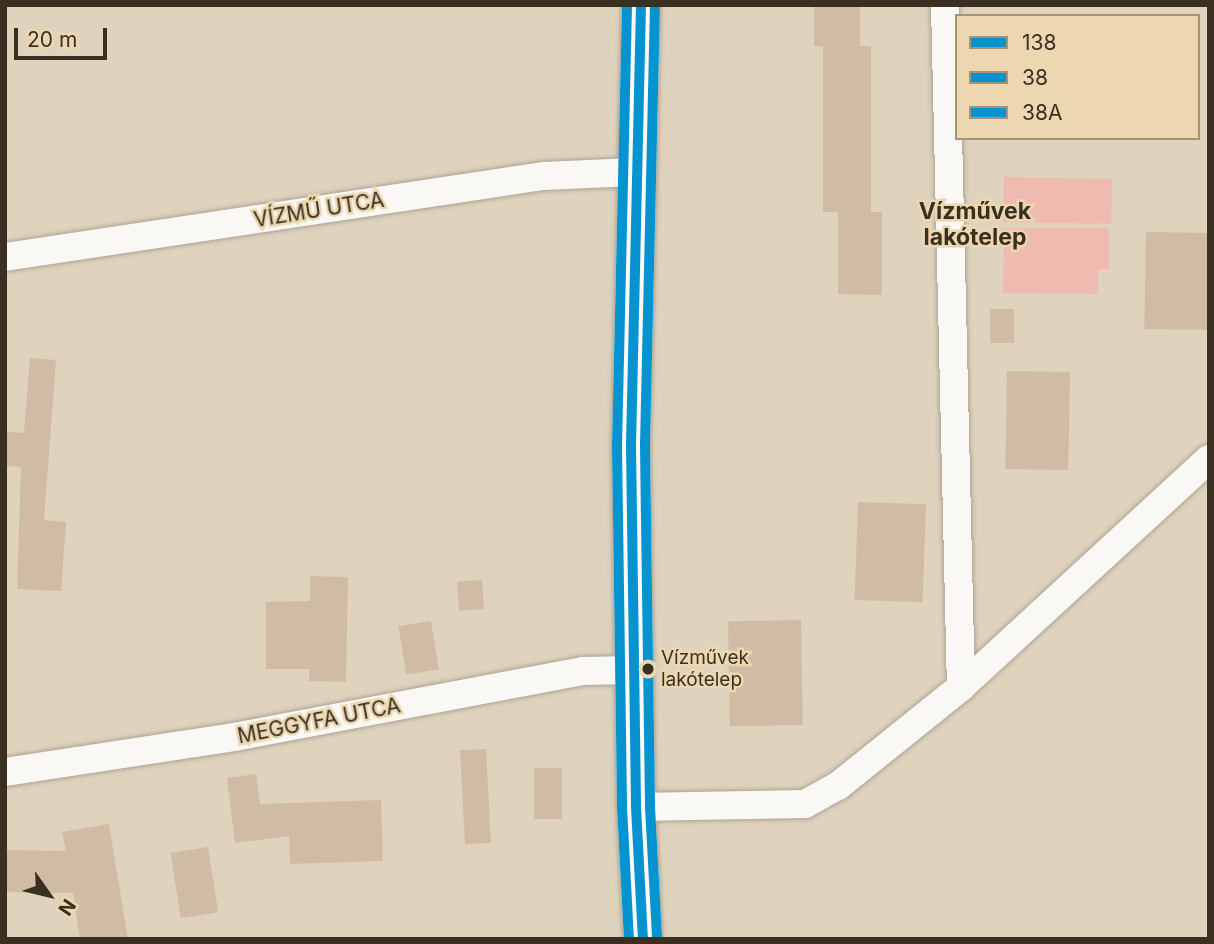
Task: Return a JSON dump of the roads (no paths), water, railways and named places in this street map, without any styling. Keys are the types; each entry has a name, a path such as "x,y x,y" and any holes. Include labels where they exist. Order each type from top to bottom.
{"main road":[{"path":"641,5 634,172 633,670 643,939"}],"street":[{"path":"944,5 961,687"},
{"name":"VÍZMŰ UTCA","path":"5,257 543,176 634,172"},
{"path":"636,807 805,804 838,786 961,687 1209,459"},
{"name":"MEGGYFA UTCA","path":"5,772 234,737 583,671 633,670"}],"place":[{"name":"Vízművek lakótelep","path":"648,669"}],"district":[{"name":"Vízművek lakótelep","path":"975,224"}]}
